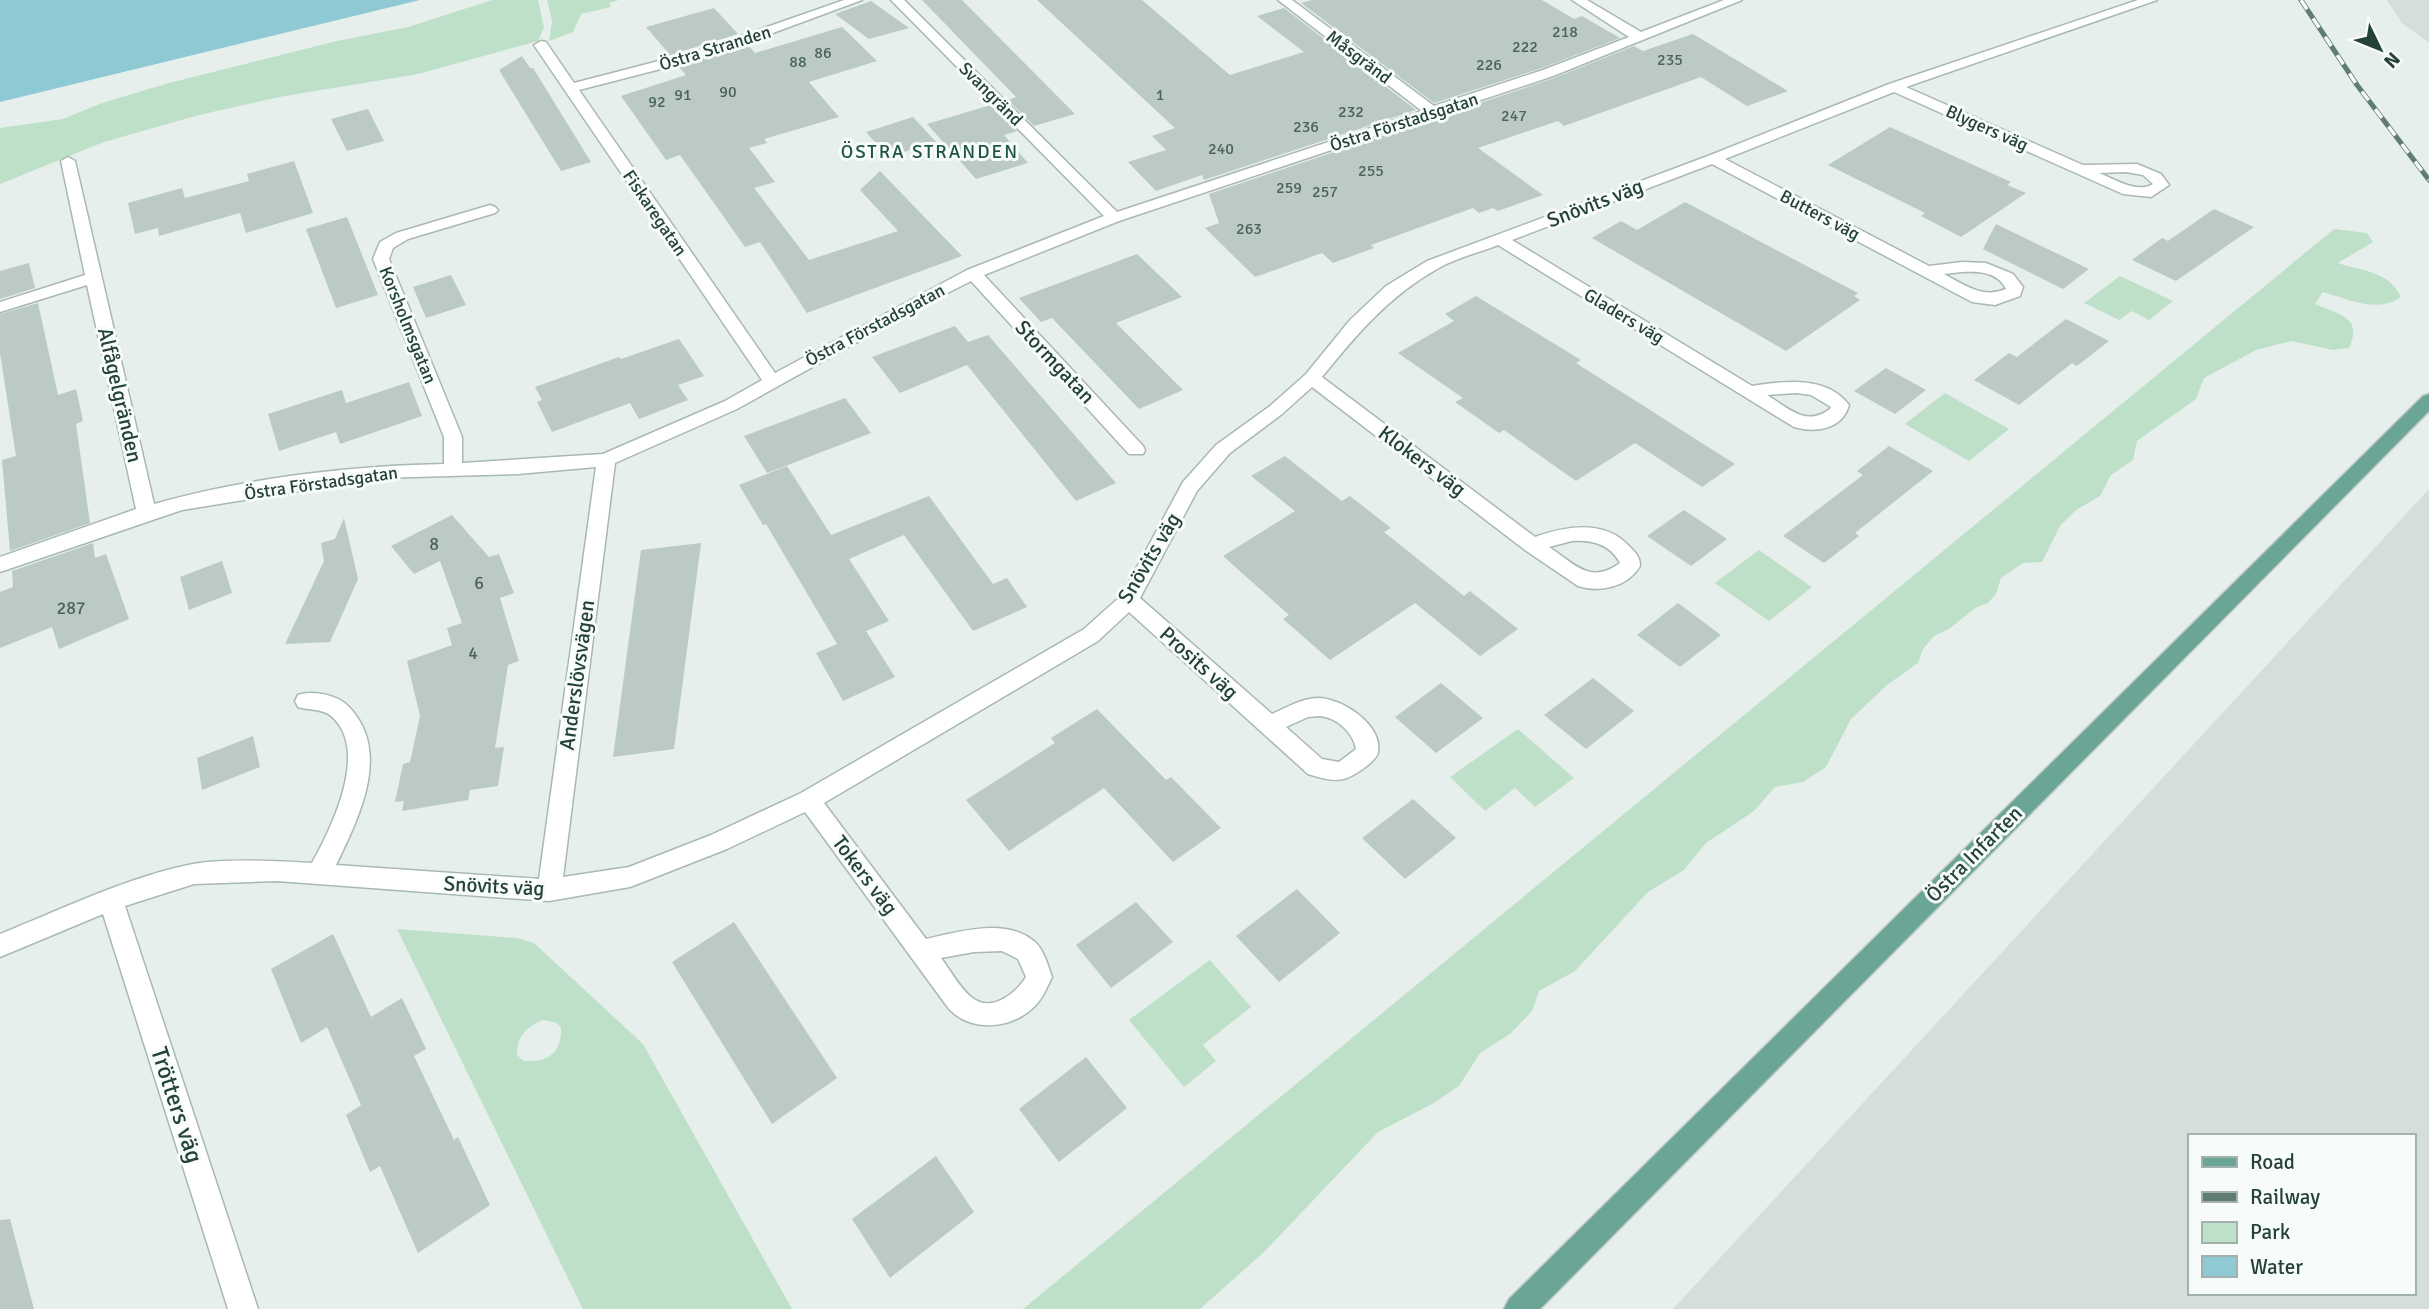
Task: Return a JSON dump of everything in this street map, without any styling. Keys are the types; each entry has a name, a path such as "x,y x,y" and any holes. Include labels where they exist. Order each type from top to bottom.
{"main road":[{"name":"Östra Infarten","path":"1519,1309 2429,400"}],"street":[{"name":"Östra Stranden","path":"571,88 706,53 856,0"},
{"name":"Svangränd","path":"897,0 1114,218"},
{"name":"Måsgränd","path":"1284,0 1434,113"},
{"path":"1578,0 1639,37"},
{"name":"Östra Förstadsgatan","path":"0,565 181,503 380,472 518,468 606,460 732,405 771,380 974,273 1114,218 1434,113 1736,0"},
{"name":"Snövits väg","path":"0,946 111,901 194,874 277,871 549,890 630,877 719,842 809,800 1091,635 1129,600 1190,487 1223,449 1276,410 1312,377 1356,324 1392,290 1433,264 1713,159 1894,86 2151,0"},
{"name":"Fiskaregatan","path":"541,45 771,380"},
{"name":"Blygers väg","path":"1894,86 2081,170"},
{"name":"Butters väg","path":"1713,159 1926,271"},
{"name":"Alfågelgränden","path":"68,161 146,513"},
{"name":"Korsholmsgatan","path":"453,471 453,437 382,259 386,245 402,236 490,210"},
{"name":"Gladers väg","path":"1499,239 1749,392"},
{"name":"Stormgatan","path":"974,273 1136,450"},
{"path":"0,307 94,278"},
{"name":"Klokers väg","path":"1312,377 1532,545"},
{"name":"Anderslövsvägen","path":"549,890 606,460"},
{"name":"Prosits väg","path":"1129,600 1269,726"},
{"path":"306,701 336,706 354,725 360,757 355,791 342,830 318,874"},
{"name":"Tokers väg","path":"809,800 921,950"},
{"name":"Trötters väg","path":"111,901 243,1309"}],"shaded area":[{"path":"2387,0 2429,0 2429,43 2402,23"},
{"path":"2429,489 2429,1309 1673,1309"}],"green space":[{"path":"492,0 538,0 544,27 538,41 418,74 279,97 199,115 104,142 0,184 0,128 63,119 102,103 169,83 337,41 408,27"},
{"path":"547,0 619,0 609,3 611,7 581,14 573,32 549,41 552,21"},
{"path":"2334,229 2367,233 2373,242 2338,263 2382,277 2396,288 2401,297 2392,302 2373,305 2323,292 2315,304 2351,323 2353,338 2349,348 2333,350 2291,341 2256,350 2204,378 2196,399 2137,441 2133,460 2111,475 2100,496 2076,510 2060,526 2042,562 2023,563 2001,578 1996,594 1988,603 1975,608 1949,629 1934,636 1923,649 1918,663 1887,685 1851,719 1826,767 1803,782 1775,787 1754,811 1706,843 1684,870 1648,892 1575,971 1539,991 1532,1011 1510,1034 1480,1053 1459,1086 1434,1103 1378,1132 1264,1252 1200,1309 1023,1309"},
{"path":"2120,276 2173,301 2149,320 2132,311 2119,320 2084,303"},
{"path":"1945,393 2009,429 1969,461 1905,424"},
{"path":"1759,550 1812,587 1769,621 1715,583"},
{"path":"1518,729 1574,778 1535,807 1515,788 1485,811 1450,777"},
{"path":"397,929 517,938 534,943 643,1044 792,1309 583,1309","holes":["543,1020 557,1023 561,1028 561,1037 552,1055 532,1061 524,1061 517,1055 519,1042 527,1029"]},
{"path":"1210,960 1251,1007 1203,1045 1216,1061 1184,1087 1129,1020"}],"water":[{"path":"0,0 420,0 0,102"}],"building":[{"path":"922,0 962,0 1075,114 1034,126 1008,100 1016,97"},
{"path":"1037,0 1142,0 1230,75 1304,52 1257,16 1284,8 1416,110 1204,180 1202,175 1156,191 1128,162 1166,150 1152,136 1175,128"},
{"path":"1312,0 1542,0 1574,19 1582,16 1620,38 1542,68 1434,103 1301,3"},
{"path":"871,1 909,28 869,39 835,14"},
{"path":"714,8 738,34 670,55 646,27"},
{"path":"842,27 877,61 809,82 839,117 764,139 767,143 749,148 775,182 754,188 809,260 898,231 860,190 880,171 962,256 807,313 760,242 745,247 680,155 666,160 621,96 686,75 679,67 748,45 755,53"},
{"path":"1693,34 1788,91 1747,106 1701,77 1564,126 1558,121 1478,148 1543,195 1498,211 1493,208 1479,213 1473,208 1371,245 1374,248 1333,263 1322,253 1255,277 1205,228 1219,223 1209,194 1554,78 1634,46 1643,51"},
{"path":"522,56 530,68 533,68 591,162 561,171 499,70"},
{"path":"991,105 1017,131 1004,135 1028,163 976,179 927,124"},
{"path":"368,109 384,141 347,151 331,119"},
{"path":"913,117 936,142 888,157 866,132"},
{"path":"1890,127 2011,182 2007,185 2026,193 1961,237 1921,216 1925,213 1828,165"},
{"path":"294,161 313,213 246,233 240,213 159,236 158,228 135,234 128,203 182,188 185,198 249,181 247,174"},
{"path":"1685,202 1858,293 1854,296 1860,300 1786,351 1592,238 1621,221 1637,230"},
{"path":"2214,209 2254,227 2176,281 2132,260 2162,238 2168,241"},
{"path":"347,217 378,295 336,308 306,229"},
{"path":"1996,224 2089,269 2063,289 1983,249"},
{"path":"1137,254 1182,297 1116,323 1183,390 1139,409 1052,318 1041,322 1019,298"},
{"path":"29,263 35,288 0,299 0,271"},
{"path":"451,275 466,305 426,318 413,287"},
{"path":"1476,296 1581,360 1576,363 1735,464 1702,487 1635,443 1576,481 1504,430 1499,433 1455,402 1463,398 1398,353 1454,321 1445,314"},
{"path":"38,303 58,395 76,389 83,421 76,424 90,523 10,551 2,460 16,456 0,353 0,314"},
{"path":"2066,319 2109,341 2077,366 2072,363 2019,405 1974,380 2009,353 2017,357"},
{"path":"955,326 968,342 988,335 1116,483 1076,501 967,365 900,393 872,357"},
{"path":"679,339 704,376 678,385 688,400 639,419 630,403 552,432 537,402 542,400 535,387"},
{"path":"1886,368 1926,390 1895,414 1854,391"},
{"path":"409,382 422,416 340,444 336,432 279,451 268,414 342,390 346,403"},
{"path":"845,398 871,433 767,473 744,436"},
{"path":"1889,446 1933,471 1855,533 1859,536 1824,563 1783,536 1863,475 1857,471"},
{"path":"1285,456 1342,501 1350,496 1391,528 1384,532 1464,596 1470,591 1518,629 1480,656 1415,603 1330,660 1283,619 1289,615 1223,556 1295,511 1251,476"},
{"path":"787,466 831,535 929,496 993,584 1007,578 1027,607 973,631 904,535 849,559 889,621 866,631 895,677 843,701 816,653 837,644 766,524 763,525 739,485"},
{"path":"1684,510 1727,539 1691,566 1647,536"},
{"path":"452,515 489,557 499,554 514,593 500,598 519,661 508,665 495,748 504,747 498,786 470,790 468,800 402,811 404,801 395,802 403,764 410,762 420,716 407,661 452,645 447,628 462,623 440,561 414,574 391,546"},
{"path":"344,518 358,579 330,642 285,644 324,561 321,543 335,539"},
{"path":"93,543 95,558 106,554 129,619 59,649 52,627 0,648 0,592 13,587 12,571"},
{"path":"701,543 674,749 613,757 641,550"},
{"path":"222,561 232,593 189,610 180,577"},
{"path":"1678,603 1721,635 1680,667 1637,635"},
{"path":"1593,678 1634,711 1586,749 1544,715"},
{"path":"1441,683 1483,718 1436,753 1395,717"},
{"path":"1097,709 1166,780 1171,777 1221,828 1173,862 1104,788 1009,851 966,800 1055,743 1051,738"},
{"path":"253,736 260,767 202,790 197,758"},
{"path":"1413,799 1456,838 1405,879 1362,838"},
{"path":"1297,889 1340,933 1279,982 1236,936"},
{"path":"1136,902 1173,942 1111,988 1076,945"},
{"path":"734,922 837,1078 772,1124 672,962"},
{"path":"333,934 371,1017 402,998 426,1049 414,1056 454,1140 458,1137 490,1205 418,1253 380,1166 370,1172 346,1115 361,1105 327,1027 301,1043 271,969"},
{"path":"1086,1057 1127,1108 1059,1162 1019,1109"},
{"path":"936,1156 974,1212 890,1278 852,1219"},
{"path":"10,1219 34,1309 0,1309 0,1220"}],"railway":[{"path":"2301,0 2357,85 2429,180"}],"district":[{"name":"ÖSTRA STRANDEN","path":"930,151"}]}
